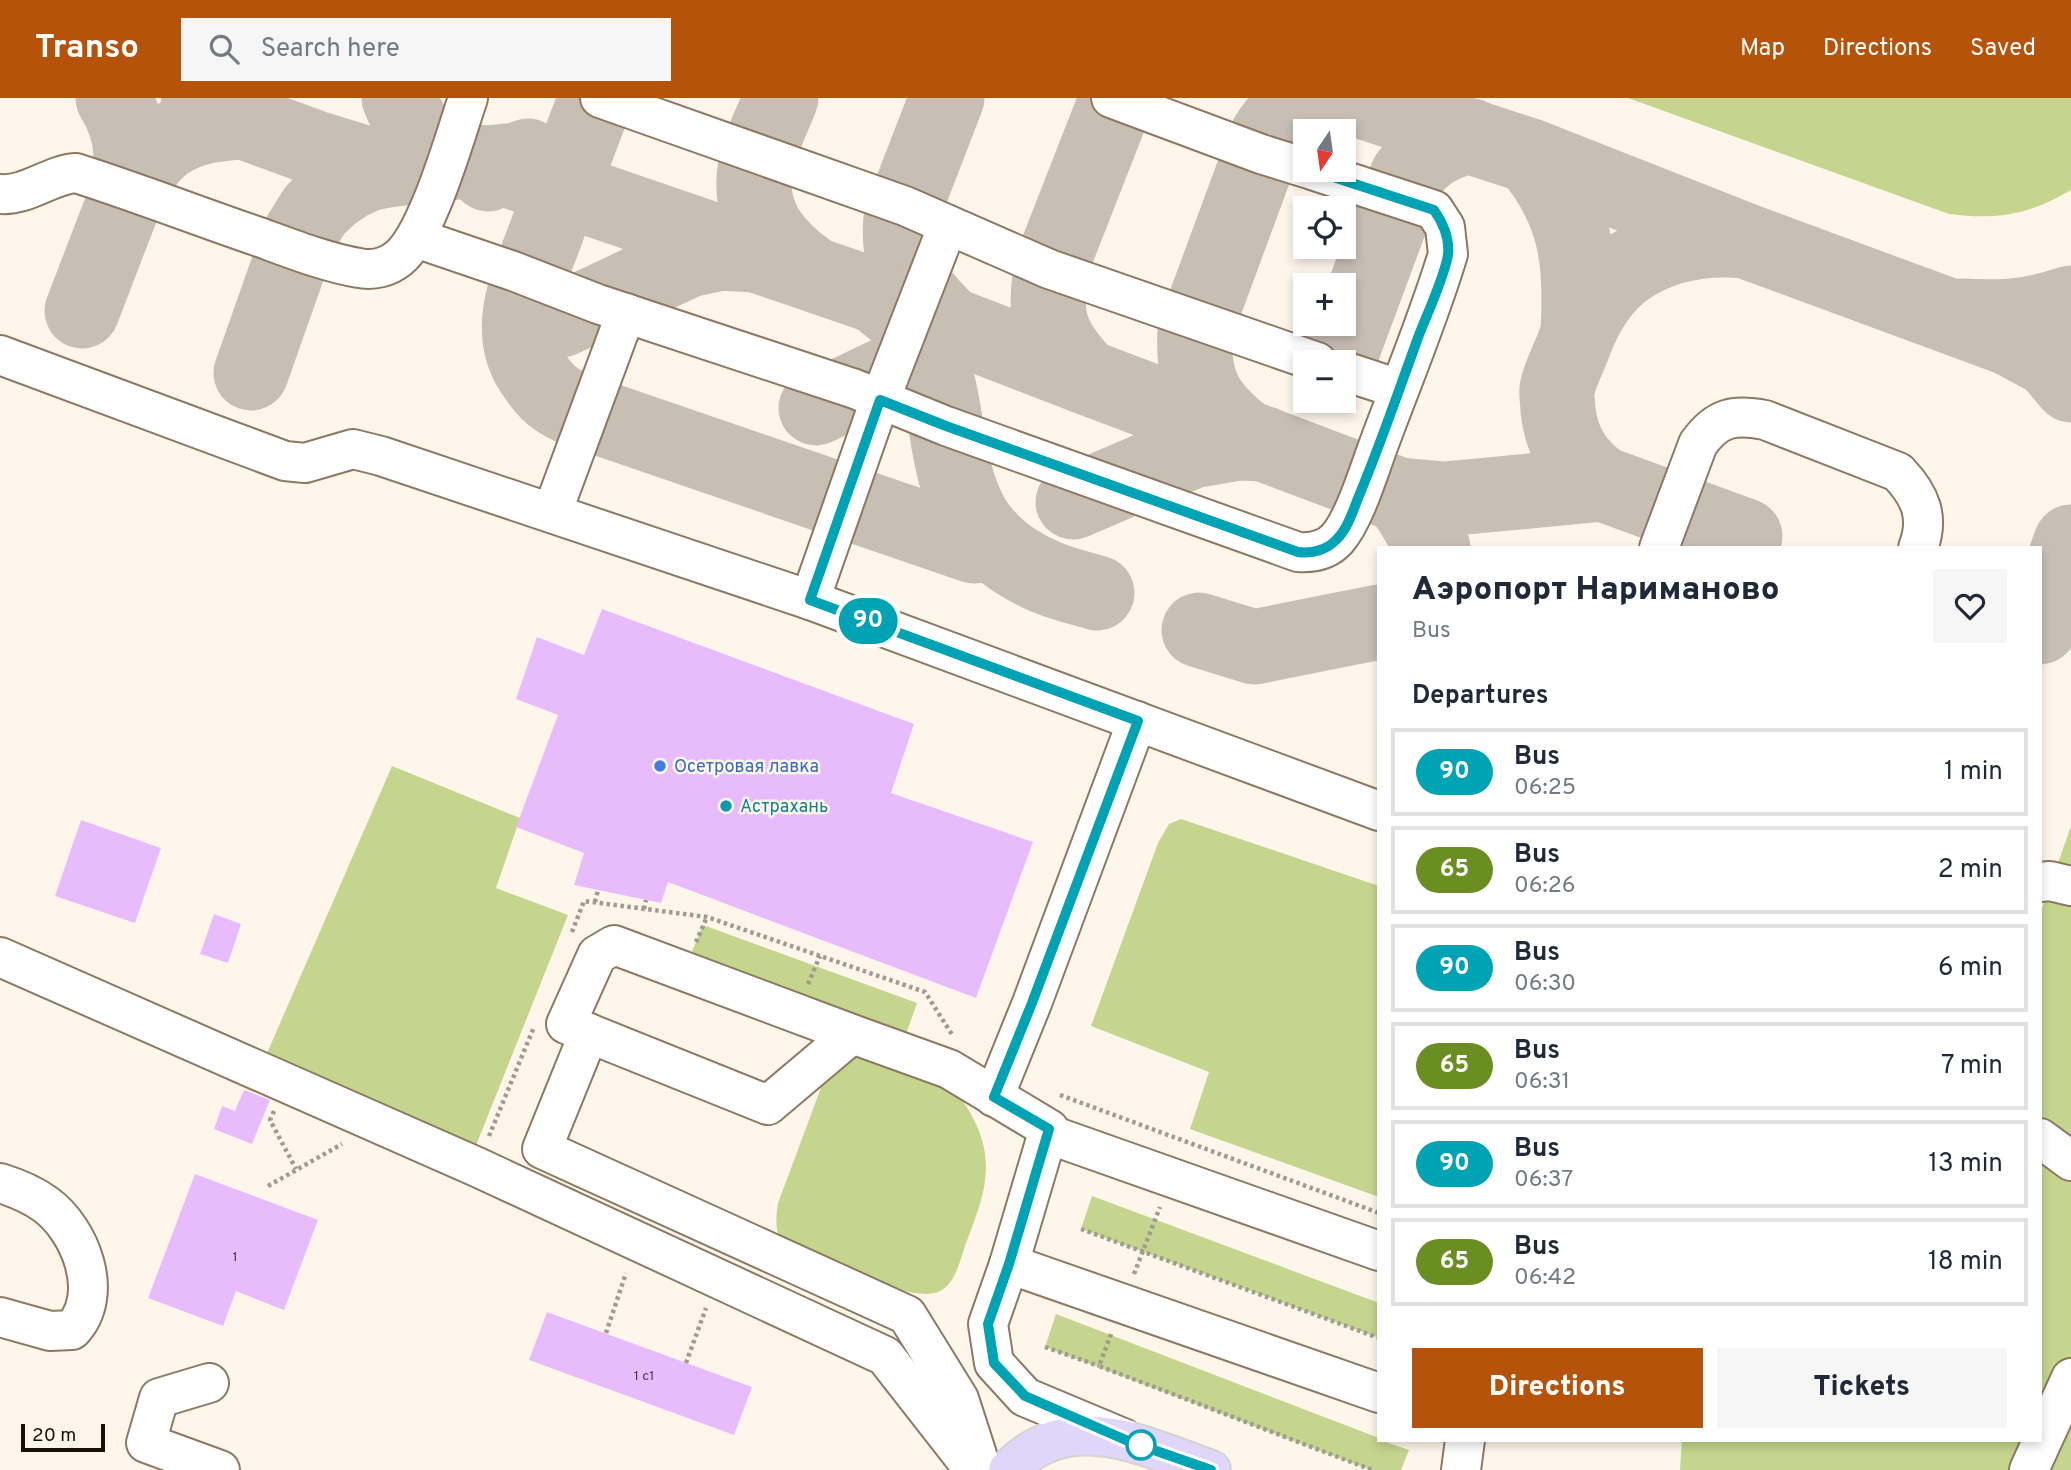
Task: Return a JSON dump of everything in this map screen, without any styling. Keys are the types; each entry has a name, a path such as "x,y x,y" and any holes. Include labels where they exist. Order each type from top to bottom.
{"main road":[{"path":"1008,1470 1038,1445 1061,1437 1091,1436 1128,1441 1211,1470"}],"street":[{"path":"0,194 12,195 63,174 76,173 295,250 359,268 375,269 391,264 416,238 446,164 468,98"},
{"path":"600,98 691,113 1049,269 1293,354"},
{"path":"1111,98 1293,164"},
{"path":"416,238 626,313 855,389 946,426 1123,491 1298,552 1309,553 1328,547 1345,528 1448,254 1445,228 1434,210 1349,182"},
{"path":"810,600 880,400 948,225"},
{"path":"552,513 626,313"},
{"path":"0,355 285,461 305,463 353,449 381,456 810,600 1377,810"},
{"path":"1356,375 1399,389"},
{"path":"1660,546 1698,444 1705,433 1721,422 1744,416 1765,420 1898,472 1911,486 1923,512 1924,523 1918,546"},
{"path":"994,1097 1138,721"},
{"path":"2042,883 2050,881 2071,886"},
{"path":"852,1034 768,1105 566,1024 597,955 614,945 949,1069 1049,1129 1009,1264 988,1324 994,1363 1025,1396 1128,1441"},
{"path":"0,957 477,1167 885,1356 974,1470"},
{"path":"589,1033 542,1149 907,1315 959,1399 982,1470"},
{"path":"1048,1134 1377,1250"},
{"path":"2042,1139 2071,1161"},
{"path":"0,1183 21,1189 47,1205 71,1232 89,1282 85,1311 72,1329 50,1331 0,1317"},
{"path":"1009,1264 1377,1392"},
{"path":"2042,1442 2071,1378"},
{"path":"209,1383 159,1398 146,1443 220,1470"},
{"path":"1461,1470 1465,1442"},
{"path":"2029,1470 2042,1442"}],"path":[{"path":"595,902 598,890"},
{"path":"644,909 646,900"},
{"path":"568,943 584,901 707,918 925,992 954,1038"},
{"path":"477,1167 537,1018"},
{"path":"1055,1093 1377,1212"},
{"path":"268,1186 347,1140"},
{"path":"1081,1229 1377,1337"},
{"path":"606,1333 627,1270"},
{"path":"1045,1347 1099,1366"}],"green space":[{"path":"1628,98 2071,98 2071,190 2041,205 2012,214 1949,214"},
{"path":"392,766 520,818 496,888 568,915 475,1148 264,1060"},
{"path":"1181,819 1377,885 1377,1196 1190,1129 1209,1072 1091,1026 1158,843 1169,824"},
{"path":"2071,826 2071,1470 1680,1470 1682,1442 2042,1442 2042,908"},
{"path":"703,925 917,1003 905,1037 689,959"},
{"path":"854,1055 947,1087 956,1093 965,1105 981,1135 986,1167 982,1198 956,1272 950,1283 937,1292 914,1293 874,1282 789,1247 784,1244 777,1230 778,1203 828,1069"},
{"path":"1092,1196 1377,1302 1377,1337 1081,1229"},
{"path":"1056,1314 1377,1437 1377,1442 1409,1450 1401,1470 1371,1470 1045,1347"}],"building":[{"name":"Астрахань","path":"602,609 914,724 891,793 1033,842 976,998 668,882 661,903 574,885 584,853 516,827 558,715 516,699 537,637 584,655"},
{"path":"81,820 161,848 135,923 55,896"},
{"path":"214,914 241,924 228,963 200,954"},
{"path":"244,1090 270,1100 252,1144 214,1129 222,1106 235,1111"},
{"path":"195,1174 318,1220 284,1310 236,1291 223,1326 148,1298"},
{"path":"547,1312 752,1387 734,1435 529,1360"}],"taxiway":[{"path":"113,98 129,137 131,162 124,203"},
{"path":"399,98 411,122 428,144 443,153 478,166 488,174"},
{"path":"596,98 522,302 520,336 523,353 545,389 561,402 585,413 974,546 989,539"},
{"path":"781,98 757,160 754,186 756,201 760,216 775,241 810,272"},
{"path":"947,98 901,217 900,235 901,251 910,277 926,300 949,324"},
{"path":"1086,377 1063,350 1051,325 1049,282 1052,264 1117,98"},
{"path":"1244,436 1219,414 1204,391 1196,365 1195,331 1267,136 1287,113 1314,98"},
{"path":"1353,98 1530,156 1746,241 2009,338 2050,360 2071,385"},
{"path":"198,105 318,149 387,170"},
{"path":"82,311 125,200 147,162 175,137 194,129 244,122"},
{"path":"1342,350 1407,176 1434,150 1471,136"},
{"path":"251,373 300,234 315,210 332,194 367,174 387,170 467,161 488,163 528,156"},
{"path":"1530,156 1558,197 1573,239 1579,283 1578,333"},
{"path":"488,163 876,296 1399,495 1432,546"},
{"path":"1745,536 1603,484 1585,470 1572,452 1563,432 1557,389 1583,322 1595,301 1610,283 1629,267 1656,253 1685,244 1715,240 1746,241"},
{"path":"561,320 688,260 721,253 756,255"},
{"path":"876,296 910,325 929,358 940,391 956,477 963,498 985,535 1021,565 1052,579 1097,593"},
{"path":"1961,316 2017,316 2071,303"},
{"path":"816,408 923,357"},
{"path":"1073,502 1192,451 1238,443 1265,444"},
{"path":"1399,495 1445,499 1603,484"},
{"path":"2042,622 2071,542"},
{"path":"1199,630 1254,647 1377,622"}],"bus line":[{"name":"90","path":"1211,1470 1128,1441 1025,1396 994,1363 988,1324 1009,1264 1049,1129 994,1097 1138,721 810,600 880,400 1134,495 1298,552 1309,553 1328,547 1345,528 1365,482 1448,254 1445,228 1434,210 1351,182"}],"place":[{"name":"Осетровая лавка","path":"660,766"},
{"name":"Астрахань","path":"726,806"}]}
